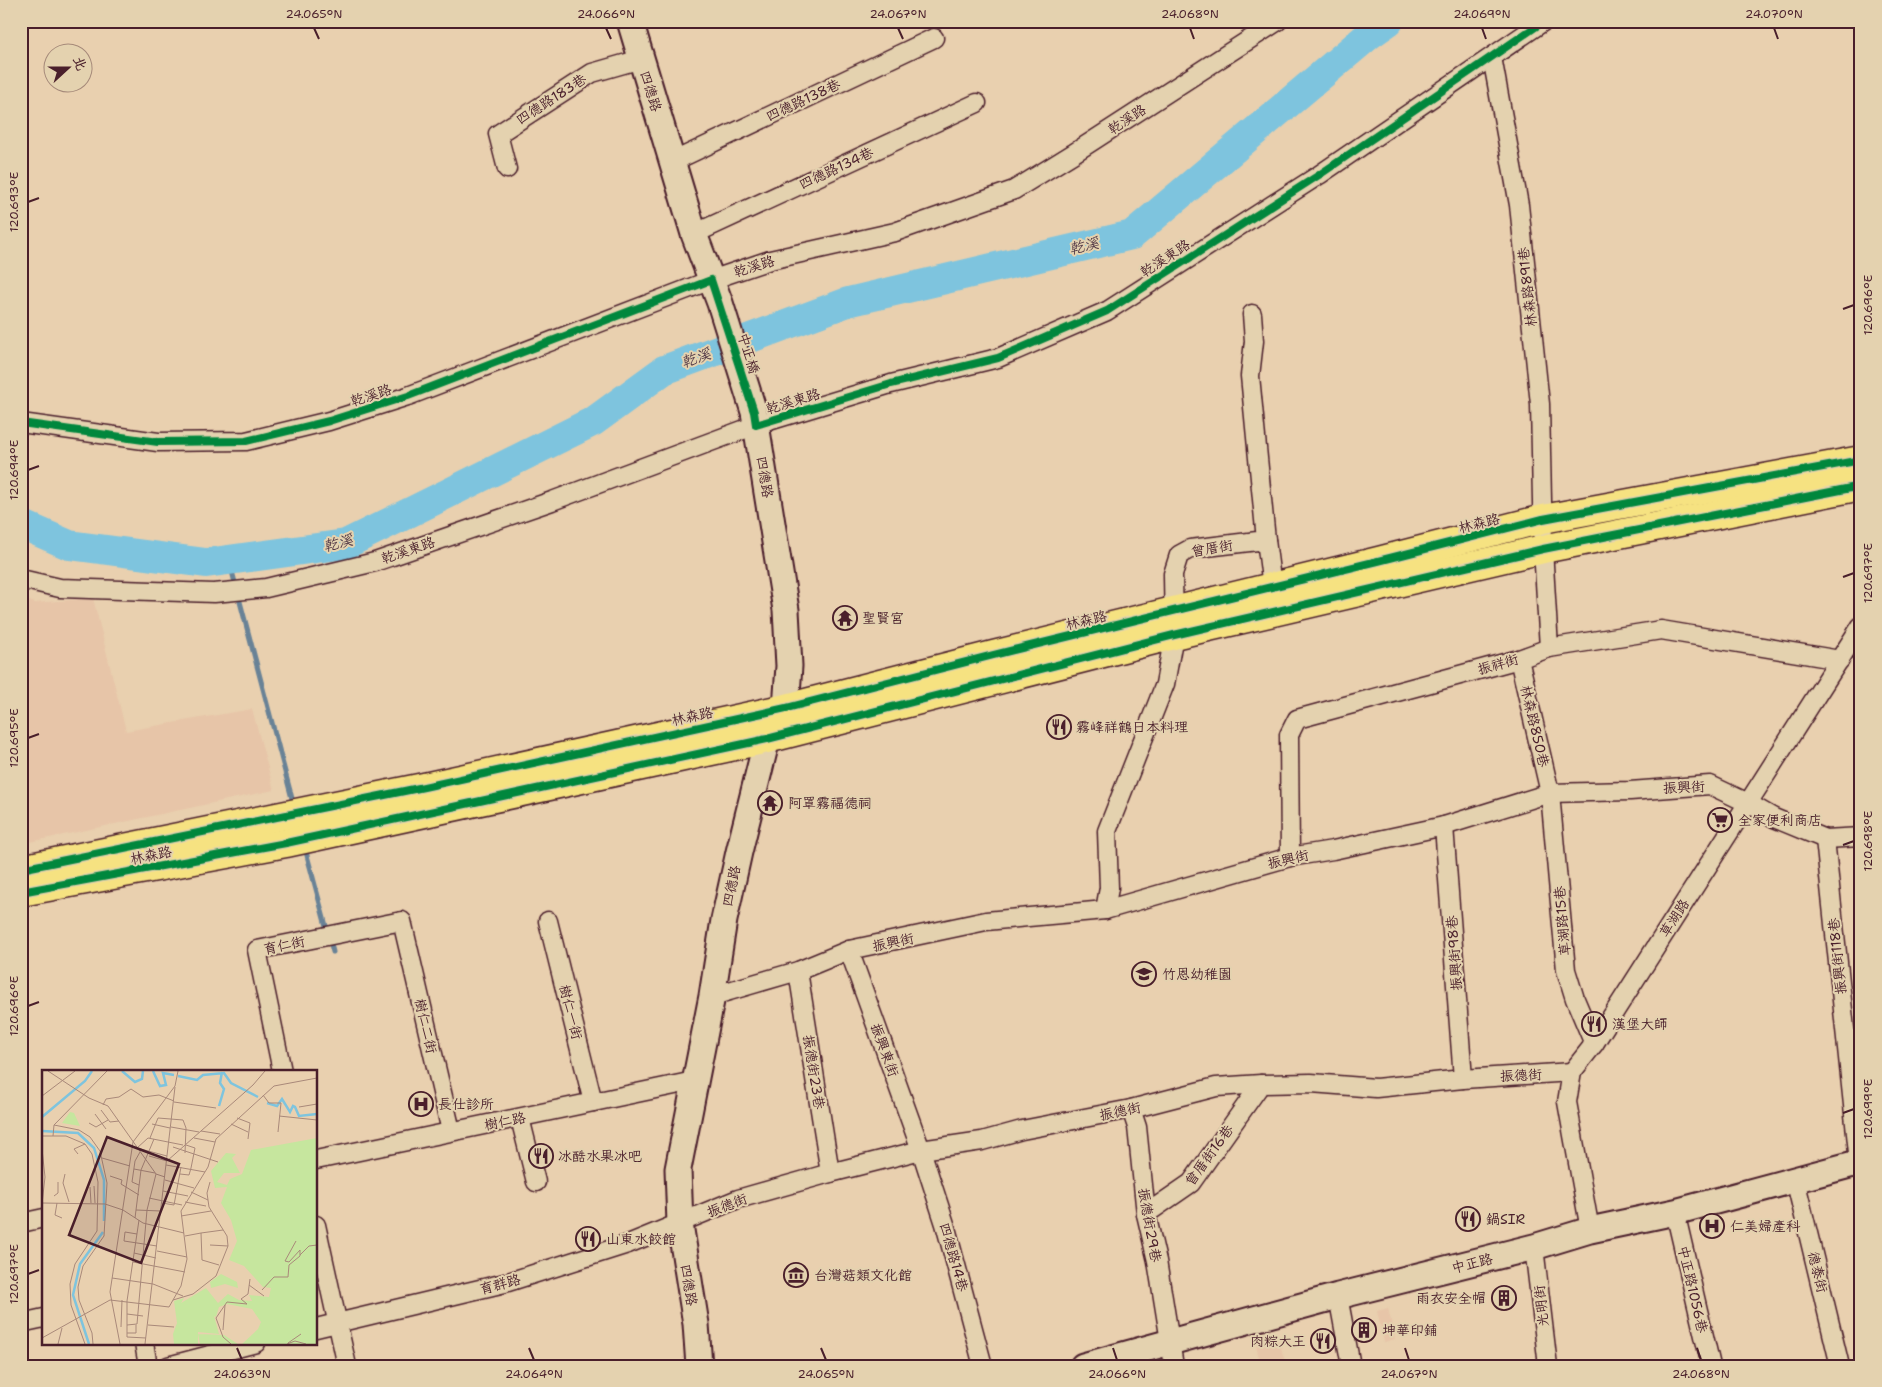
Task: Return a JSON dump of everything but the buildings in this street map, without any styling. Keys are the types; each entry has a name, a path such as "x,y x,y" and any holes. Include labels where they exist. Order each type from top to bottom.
{"main road":[{"name":"林森路","path":"321,821 767,739 1173,623 1272,587 1543,519 1861,460"},
{"name":"林森路","path":"321,821 424,787 786,708 993,654 1173,623 1861,486"},
{"path":"282,830 321,821"},
{"name":"林森路","path":"21,869 282,830"},
{"name":"林森路","path":"21,892 282,830"}],"street":[{"name":"四德路","path":"630,21 694,234 715,291"},
{"name":"乾溪路","path":"21,423 158,442 246,440 329,421 408,396 715,291 770,260 895,232 1014,190 1278,21"},
{"name":"乾溪東路","path":"21,579 60,588 214,593 266,588 375,562 552,501 755,418 998,358 1106,310 1319,175 1544,21"},
{"name":"四德路138巷","path":"672,162 934,38"},
{"name":"林森路891巷","path":"1492,57 1519,205 1540,404 1543,549"},
{"name":"四德路183巷","path":"508,169 498,134 592,73 641,58"},
{"name":"四德路134巷","path":"694,234 977,103"},
{"name":"中正橋","path":"715,291 755,418"},
{"path":"1252,314 1254,341 1250,376 1272,587"},
{"name":"四德路","path":"699,1366 696,1324 680,1224 678,1169 734,871 767,739 786,708 789,666 786,610 755,418"},
{"name":"曾厝街","path":"1105,910 1109,888 1107,831 1165,684 1173,623 1173,574 1179,555 1190,549 1266,540"},
{"path":"1543,549 1549,648"},
{"name":"草湖路","path":"1590,1230 1567,1102 1572,1072 1594,1044 1861,626"},
{"name":"振祥街","path":"1290,857 1289,735 1297,719 1519,659 1549,648 1661,630 1840,660"},
{"name":"林森路850巷","path":"1519,659 1550,793"},
{"name":"振興街","path":"712,996 798,970 850,950 986,922 1105,910 1290,857 1334,850 1444,826 1550,793 1630,791 1710,785 1748,802 1774,818 1825,839 1861,837"},
{"name":"草湖路15巷","path":"1550,793 1566,970 1575,999 1594,1044"},
{"name":"振興街98巷","path":"1444,826 1463,1079"},
{"name":"振興街118巷","path":"1825,839 1857,1166"},
{"name":"育仁街","path":"282,1070 257,950 402,921"},
{"name":"樹仁二街","path":"402,921 451,1131"},
{"name":"樹仁一街","path":"548,921 593,1102"},
{"name":"振興東街","path":"850,950 921,1150"},
{"name":"振德街23巷","path":"798,970 830,1173"},
{"name":"振德街","path":"680,1224 738,1199 830,1173 921,1150 982,1141 1022,1130 1130,1109 1216,1087 1311,1083 1376,1088 1463,1079 1572,1072"},
{"name":"樹仁路","path":"318,1160 694,1082"},
{"name":"曾厝街16巷","path":"1146,1214 1191,1184 1261,1084"},
{"name":"振德街29巷","path":"1130,1109 1137,1126 1146,1214 1174,1366"},
{"path":"520,1118 536,1182"},
{"name":"四德路14巷","path":"921,1150 955,1258 982,1366"},
{"name":"中正路","path":"1083,1366 1128,1360 1170,1341 1338,1296 1534,1247 1590,1230 1676,1212 1795,1179 1857,1166"},
{"name":"德泰街","path":"1795,1179 1840,1366"},
{"name":"中正路1056巷","path":"1676,1212 1711,1366"},
{"path":"21,1223 42,1218"},
{"name":"育群路","path":"318,1327 505,1283 628,1244 680,1224"},
{"path":"318,1234 348,1366"},
{"name":"光明街","path":"1534,1247 1548,1366"},
{"path":"1338,1296 1351,1366"},
{"path":"21,1323 42,1318"},
{"path":"144,1344 148,1366"},
{"path":"168,1366 252,1344"}],"shaded area":[{"path":"21,598 35,603 93,598 126,731 252,709 274,790 21,844"},
{"path":"1388,1308 1395,1339 1384,1342 1377,1311"},
{"path":"1279,1340 1285,1362 1261,1366 1256,1345"}],"waterway":[{"name":"乾溪","path":"21,524 69,545 206,563 346,544 594,421 664,370 848,302 1132,235 1369,35 1389,21"},
{"path":"229,560 294,806"},
{"path":"305,848 333,952"}],"cycle path":[{"path":"21,423 158,442 246,441 329,421 408,396 711,280 754,412 756,425 891,384 998,358 1107,311 1319,175 1544,21"},
{"path":"21,869 424,787 786,708 1543,519 1861,460"},
{"path":"21,892 286,843 767,739 1174,635 1543,549 1861,486"}],"place":[{"name":"聖賢宮","path":"845,618"},
{"name":"霧峰祥鶴日本料理","path":"1059,727"},
{"name":"阿罩霧福德祠","path":"770,803"},
{"name":"全家便利商店","path":"1720,820"},
{"name":"竹恩幼稚園","path":"1144,974"},
{"name":"漢堡大師","path":"1594,1024"},
{"name":"長仕診所","path":"421,1104"},
{"name":"冰酷水果冰吧","path":"541,1156"},
{"name":"鍋SIR","path":"1468,1219"},
{"name":"仁美婦產科","path":"1712,1226"},
{"name":"山東水餃館","path":"588,1239"},
{"name":"台灣菇類文化館","path":"796,1275"},
{"name":"雨衣安全帽","path":"1504,1298"},
{"name":"坤華印鋪","path":"1364,1330"},
{"name":"肉粽大王","path":"1323,1341"}]}
